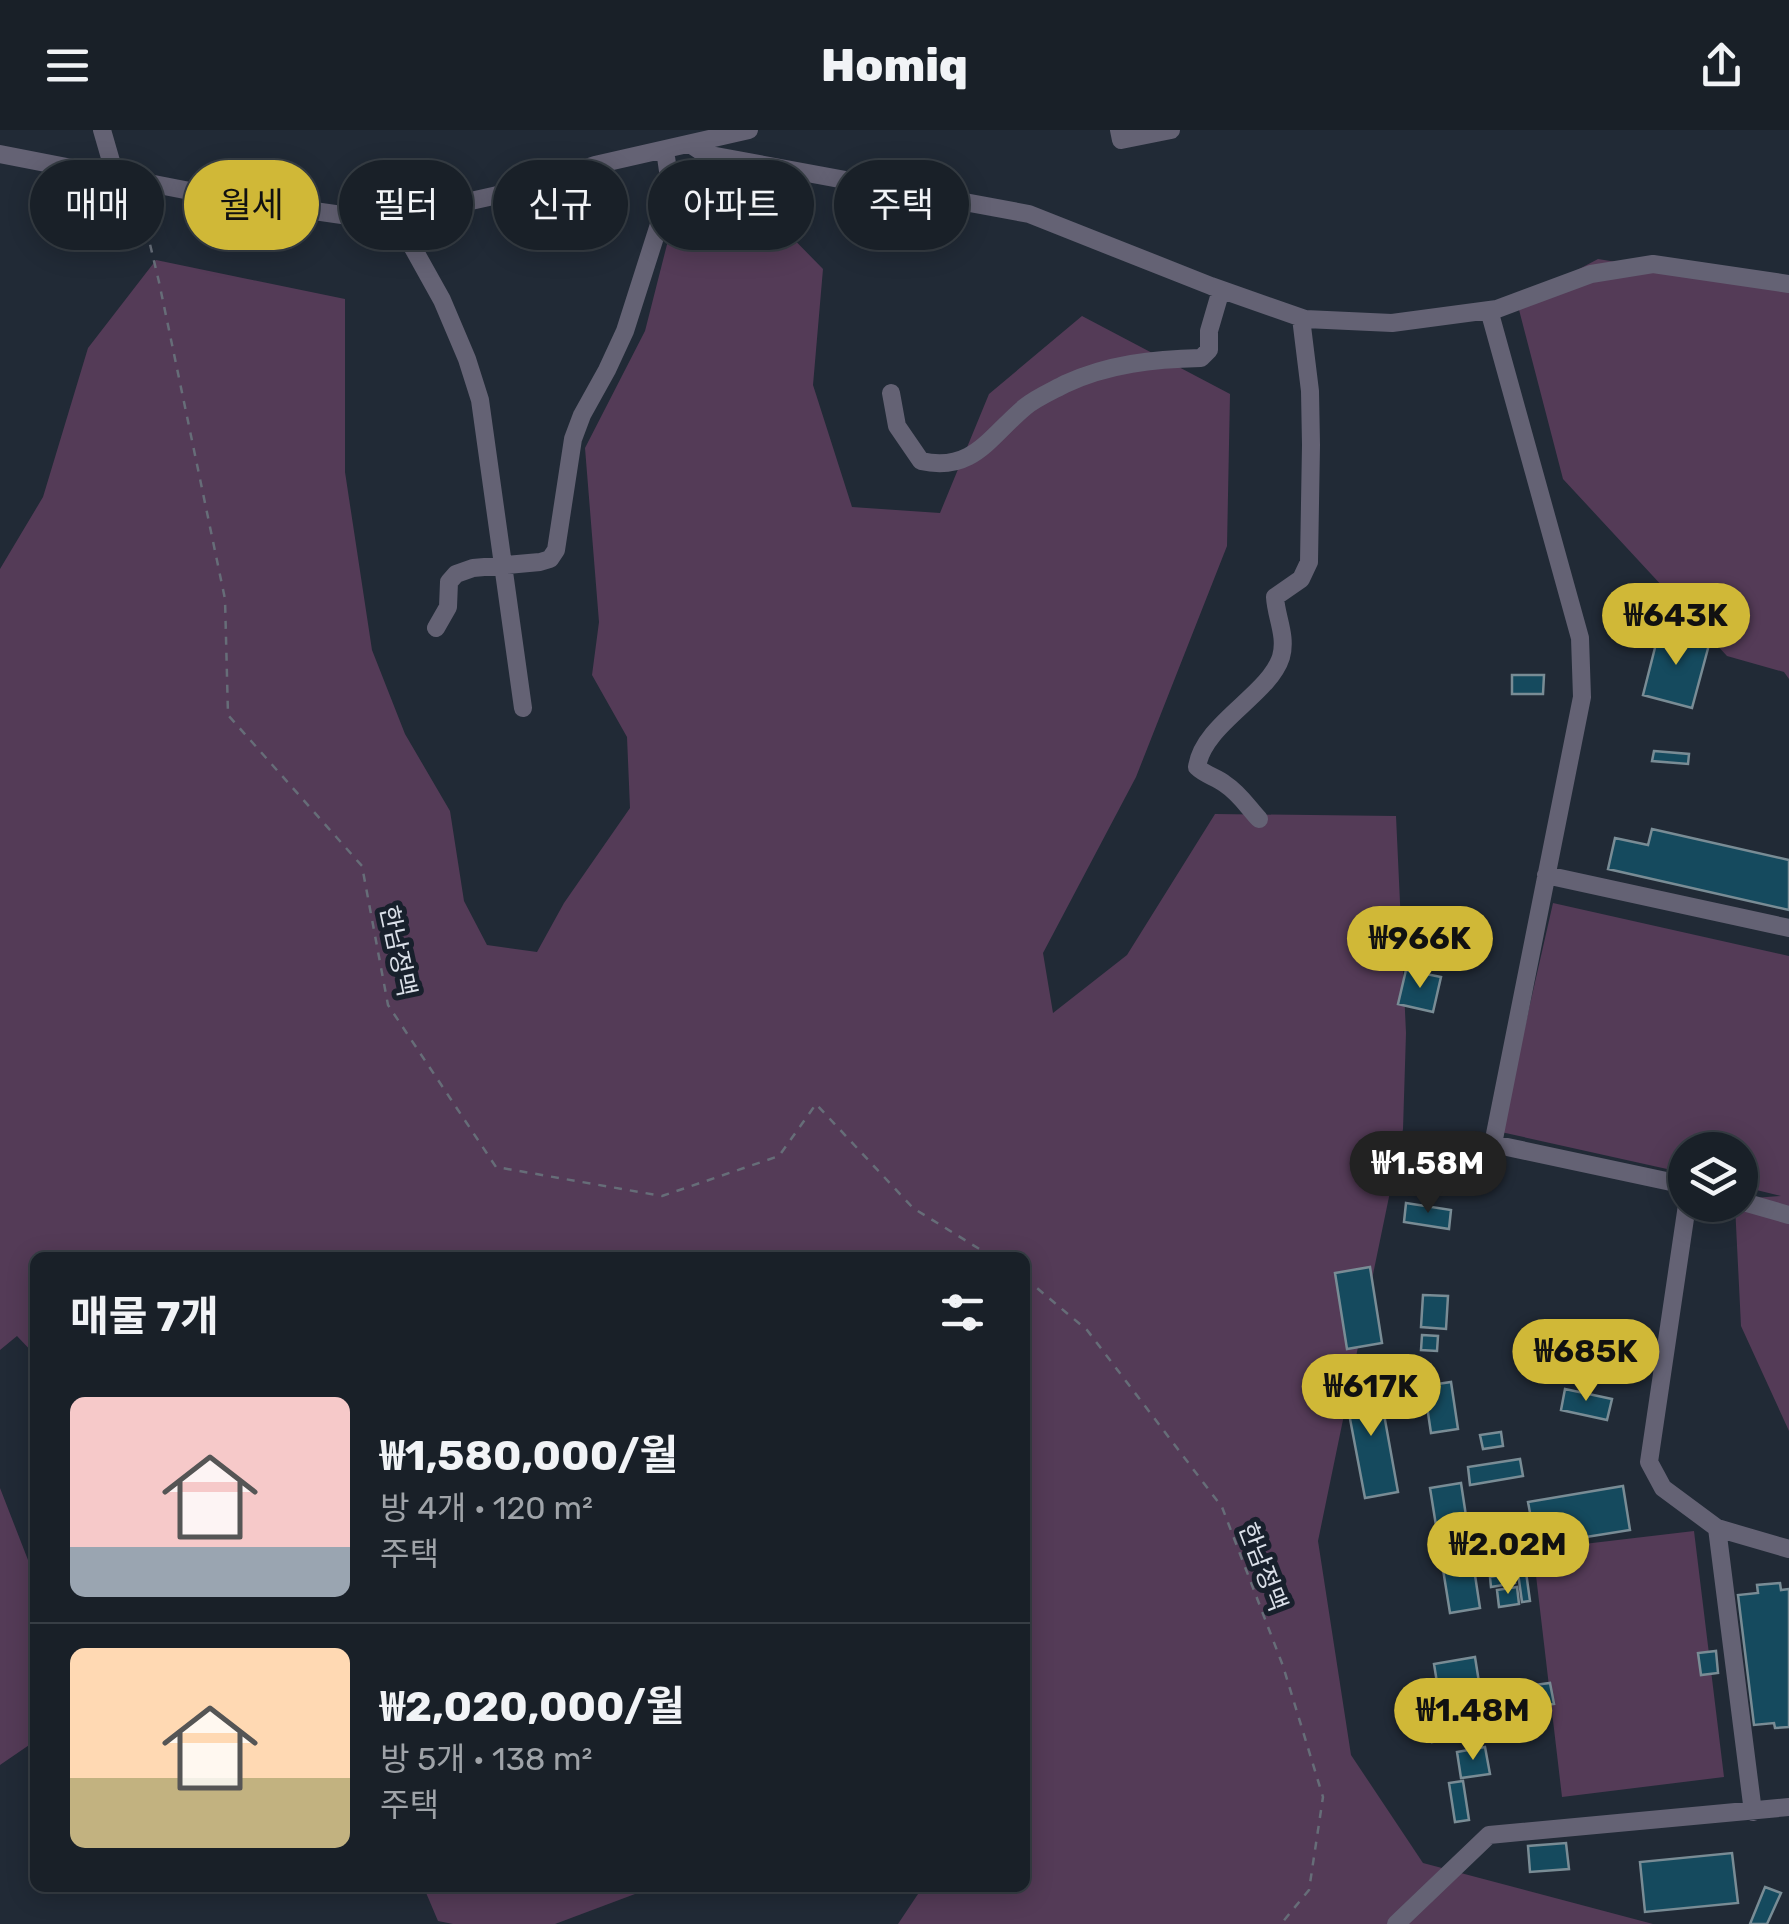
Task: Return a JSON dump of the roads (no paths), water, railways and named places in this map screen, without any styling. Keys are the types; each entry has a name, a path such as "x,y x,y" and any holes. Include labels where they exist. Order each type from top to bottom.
{"street":[{"path":"102,130 116,160"},
{"path":"473,201 516,192 595,165 665,150 689,137 749,130"},
{"path":"1119,130 1120,140 1171,130"},
{"path":"689,137 706,154 1029,214 1301,318 1392,322 1489,310 1591,274 1653,264 1789,284"},
{"path":"436,628 448,607 449,582 456,574 472,568 540,562 550,559 556,550 573,439 624,331 662,212 669,178 665,150"},
{"path":"0,154 31,160"},
{"path":"164,186 339,215"},
{"path":"414,250 442,300 476,386 522,708"},
{"path":"891,394 897,426 921,462 956,462 990,443 1026,406 1068,383 1128,362 1202,358 1209,350 1221,290"},
{"path":"1489,310 1580,638 1582,697 1492,1144 1668,1181"},
{"path":"1259,819 1236,791 1197,767 1198,757 1226,720 1274,673 1282,655 1283,629 1275,596 1301,579 1308,562 1312,445 1301,318"},
{"path":"1546,875 1789,928"},
{"path":"1758,1206 1789,1214"},
{"path":"1684,1222 1648,1462 1663,1488 1717,1528 1789,1549"},
{"path":"1717,1528 1753,1812"},
{"path":"1396,1924 1489,1835 1787,1811"}]}
